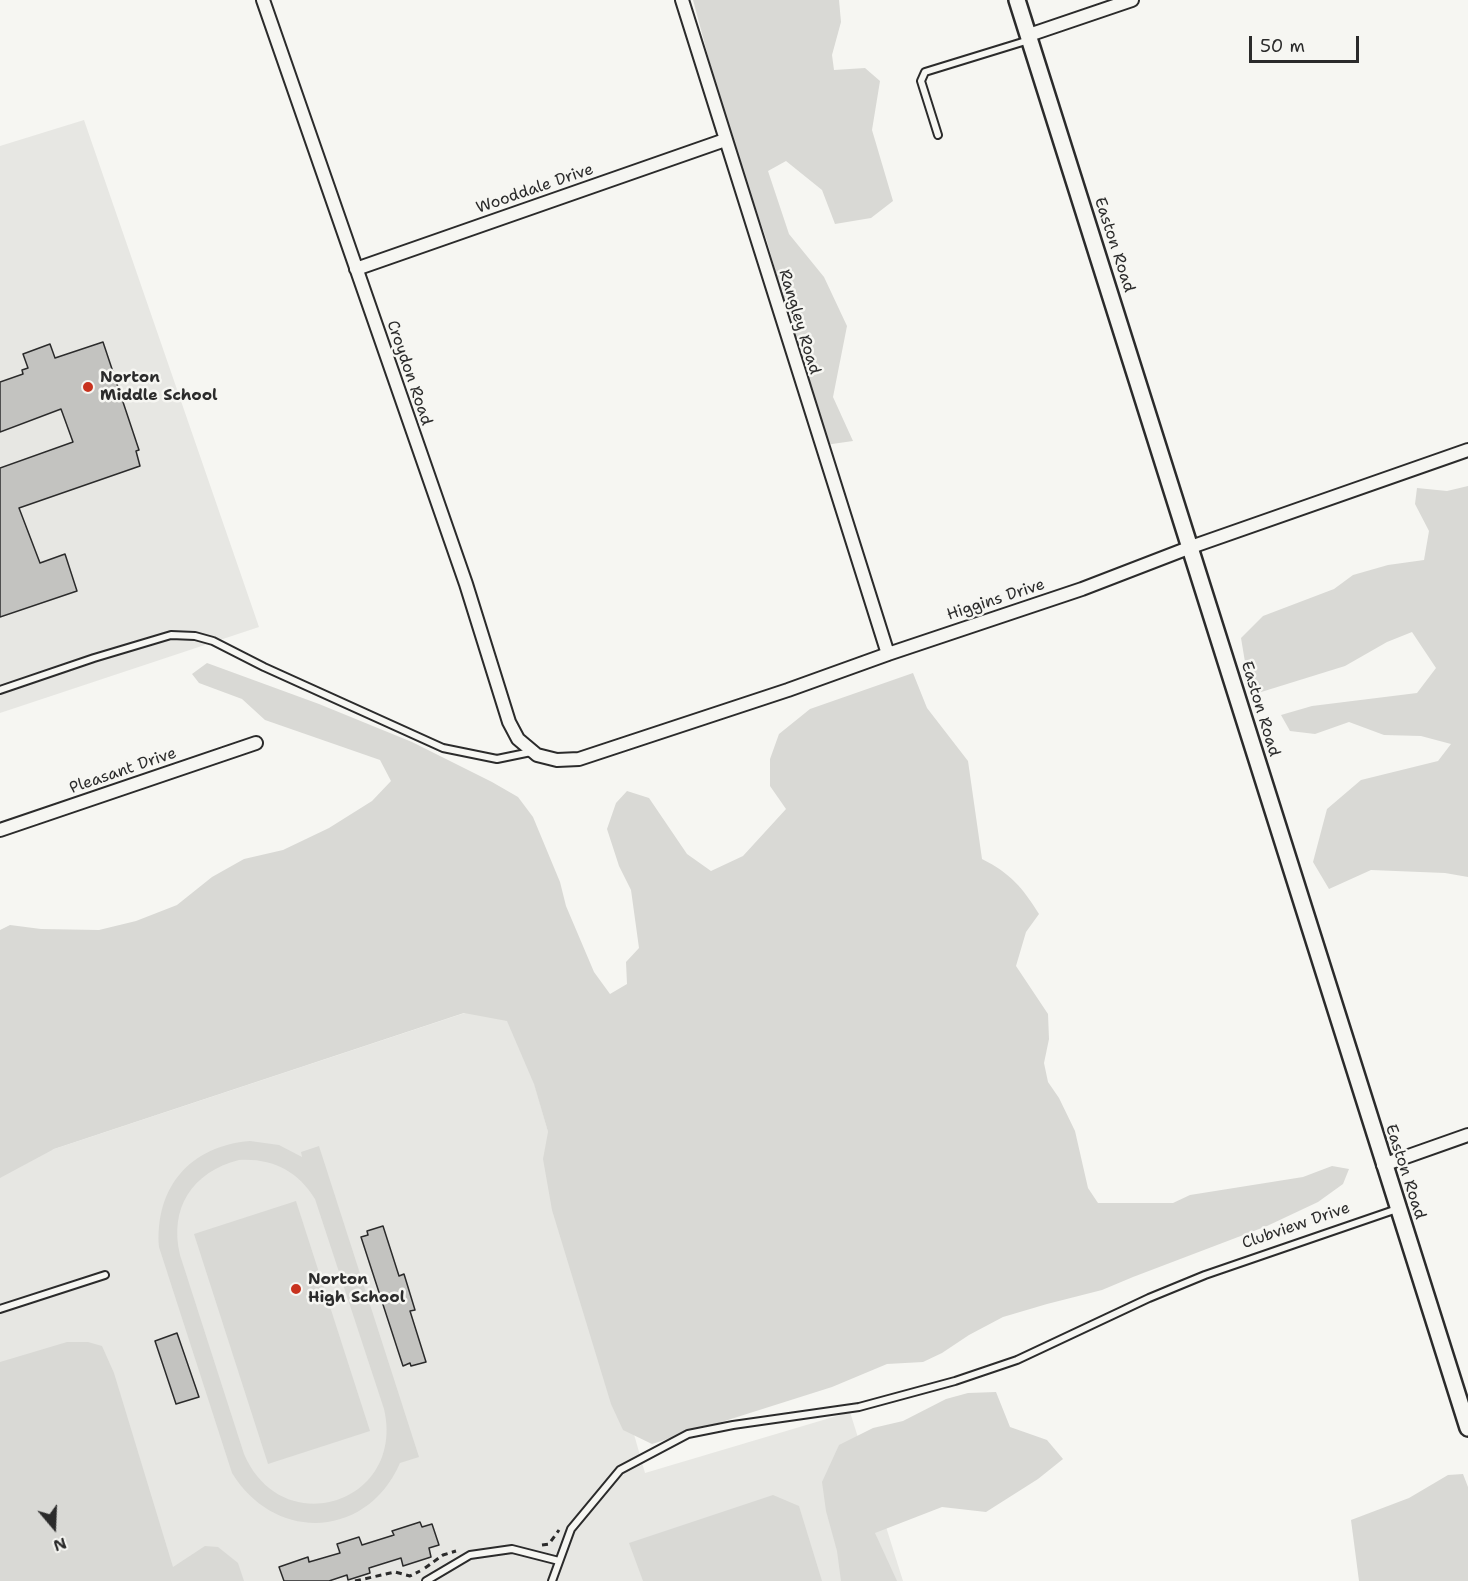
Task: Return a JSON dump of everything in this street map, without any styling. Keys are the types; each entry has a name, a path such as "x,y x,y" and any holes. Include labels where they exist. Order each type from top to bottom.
{"street":[{"name":"Croydon Road","path":"263,0 466,584 509,722 518,739 532,752"},
{"name":"Rangley Road","path":"682,0 888,654"},
{"name":"Easton Road","path":"1017,0 1191,547 1383,1165 1468,1428"},
{"path":"1029,37 1132,0"},
{"name":"Wooddale Drive","path":"356,269 725,141"},
{"name":"Higgins Drive","path":"532,752 557,760 579,759 1082,589 1191,547 1468,450"},
{"name":"Pleasant Drive","path":"0,830 256,743"},
{"path":"1383,1165 1468,1135"}],"lane":[{"path":"938,135 921,81 925,72 1029,37"},
{"path":"0,690 171,635 195,636 213,640 264,668 443,748 497,759 532,752"},
{"name":"Clubview Drive","path":"552,1581 571,1529 620,1470 688,1434 733,1425 859,1407 955,1381 1017,1360 1149,1298 1205,1275 1397,1209"},
{"path":"0,1309 105,1275"},
{"path":"426,1581 470,1555 512,1549 560,1561"},
{"path":"439,1573 442,1581"}],"path":[{"path":"410,1576 412,1581"}],"shaded area":[{"path":"693,0 839,0 841,22 832,55 834,70 865,68 880,81 872,130 893,201 871,218 835,224 822,190 786,161 768,171 789,234 824,277 847,326 833,397 853,441 825,445 767,241 726,123"},
{"name":"Norton Middle School","path":"84,120 259,627 0,713 0,146"},
{"path":"1468,486 1468,877 1445,873 1371,870 1329,889 1313,862 1327,809 1361,780 1438,761 1451,744 1421,736 1384,735 1349,722 1315,734 1290,731 1281,715 1312,706 1417,693 1436,668 1412,632 1387,642 1345,666 1258,693 1245,662 1241,638 1263,616 1334,589 1353,575 1388,565 1424,560 1429,531 1415,504 1417,488 1447,491"},
{"path":"207,663 319,704 412,742 518,797 533,817 560,882 566,906 594,972 610,994 627,984 626,962 639,948 631,890 619,866 607,829 616,803 627,791 649,798 687,854 711,871 743,856 786,809 770,786 770,759 779,734 810,709 913,673 927,708 968,761 982,859 1015,882 1039,914 1026,932 1016,966 1048,1014 1049,1039 1044,1063 1048,1082 1059,1098 1075,1131 1088,1188 1098,1203 1173,1203 1190,1195 1303,1177 1332,1166 1349,1169 1343,1184 1318,1202 1267,1226 1102,1290 1003,1317 923,1362 887,1364 832,1387 652,1444 623,1430 611,1404 552,1210 543,1159 548,1132 534,1084 507,1021 464,1013 54,1149 0,1178 0,930 10,925 41,929 99,930 136,921 177,905 212,877 244,859 283,850 329,828 372,801 391,781 380,760 265,720 242,699 199,683 192,674"},
{"name":"Norton High School","path":"510,998 645,1473 850,1412 903,1581 0,1581 0,1167"},
{"path":"250,1141 279,1145 302,1157 301,1152 319,1146 419,1457 400,1463 385,1488 366,1506 344,1518 320,1523 295,1521 272,1512 250,1496 232,1473 159,1247 159,1225 163,1206 170,1188 180,1173 210,1151","holes":["239,1160 251,1160 283,1168 301,1181 315,1199 384,1409 386,1442 377,1468 359,1488 336,1500 311,1504 285,1498 262,1481 244,1454 180,1255 177,1238 178,1222 181,1207 188,1194 208,1173"]},
{"path":"296,1201 370,1431 268,1464 194,1234"},
{"path":"67,1342 88,1342 102,1346 114,1373 173,1567 205,1546 218,1547 238,1563 244,1581 0,1581 0,1362"},
{"path":"996,1392 1010,1427 1047,1440 1063,1459 1038,1479 986,1512 942,1507 875,1533 897,1581 841,1581 822,1482 839,1445 873,1428 903,1421 946,1399 968,1393"},
{"path":"1463,1474 1468,1487 1468,1581 1359,1581 1351,1520 1409,1498 1448,1475"},
{"path":"773,1495 799,1506 822,1581 643,1581 629,1543"}],"building":[{"path":"103,342 139,450 136,451 140,466 19,508 40,563 65,554 77,591 0,617 0,468 73,442 61,409 0,432 0,382 23,374 22,370 28,368 23,354 50,344 55,358"},
{"path":"383,1226 399,1276 404,1274 415,1310 410,1311 426,1362 411,1366 410,1363 403,1366 361,1237 368,1235 367,1231"},
{"path":"177,1333 199,1397 176,1404 155,1341"},
{"path":"420,1522 422,1527 432,1524 439,1545 429,1548 431,1557 403,1566 401,1558 369,1568 370,1573 348,1580 347,1575 329,1581 284,1581 279,1567 308,1557 309,1562 340,1553 337,1544 359,1537 362,1545 394,1535 392,1531"}],"place":[{"name":"Norton Middle School","path":"88,387"},
{"name":"Norton High School","path":"296,1289"}]}
